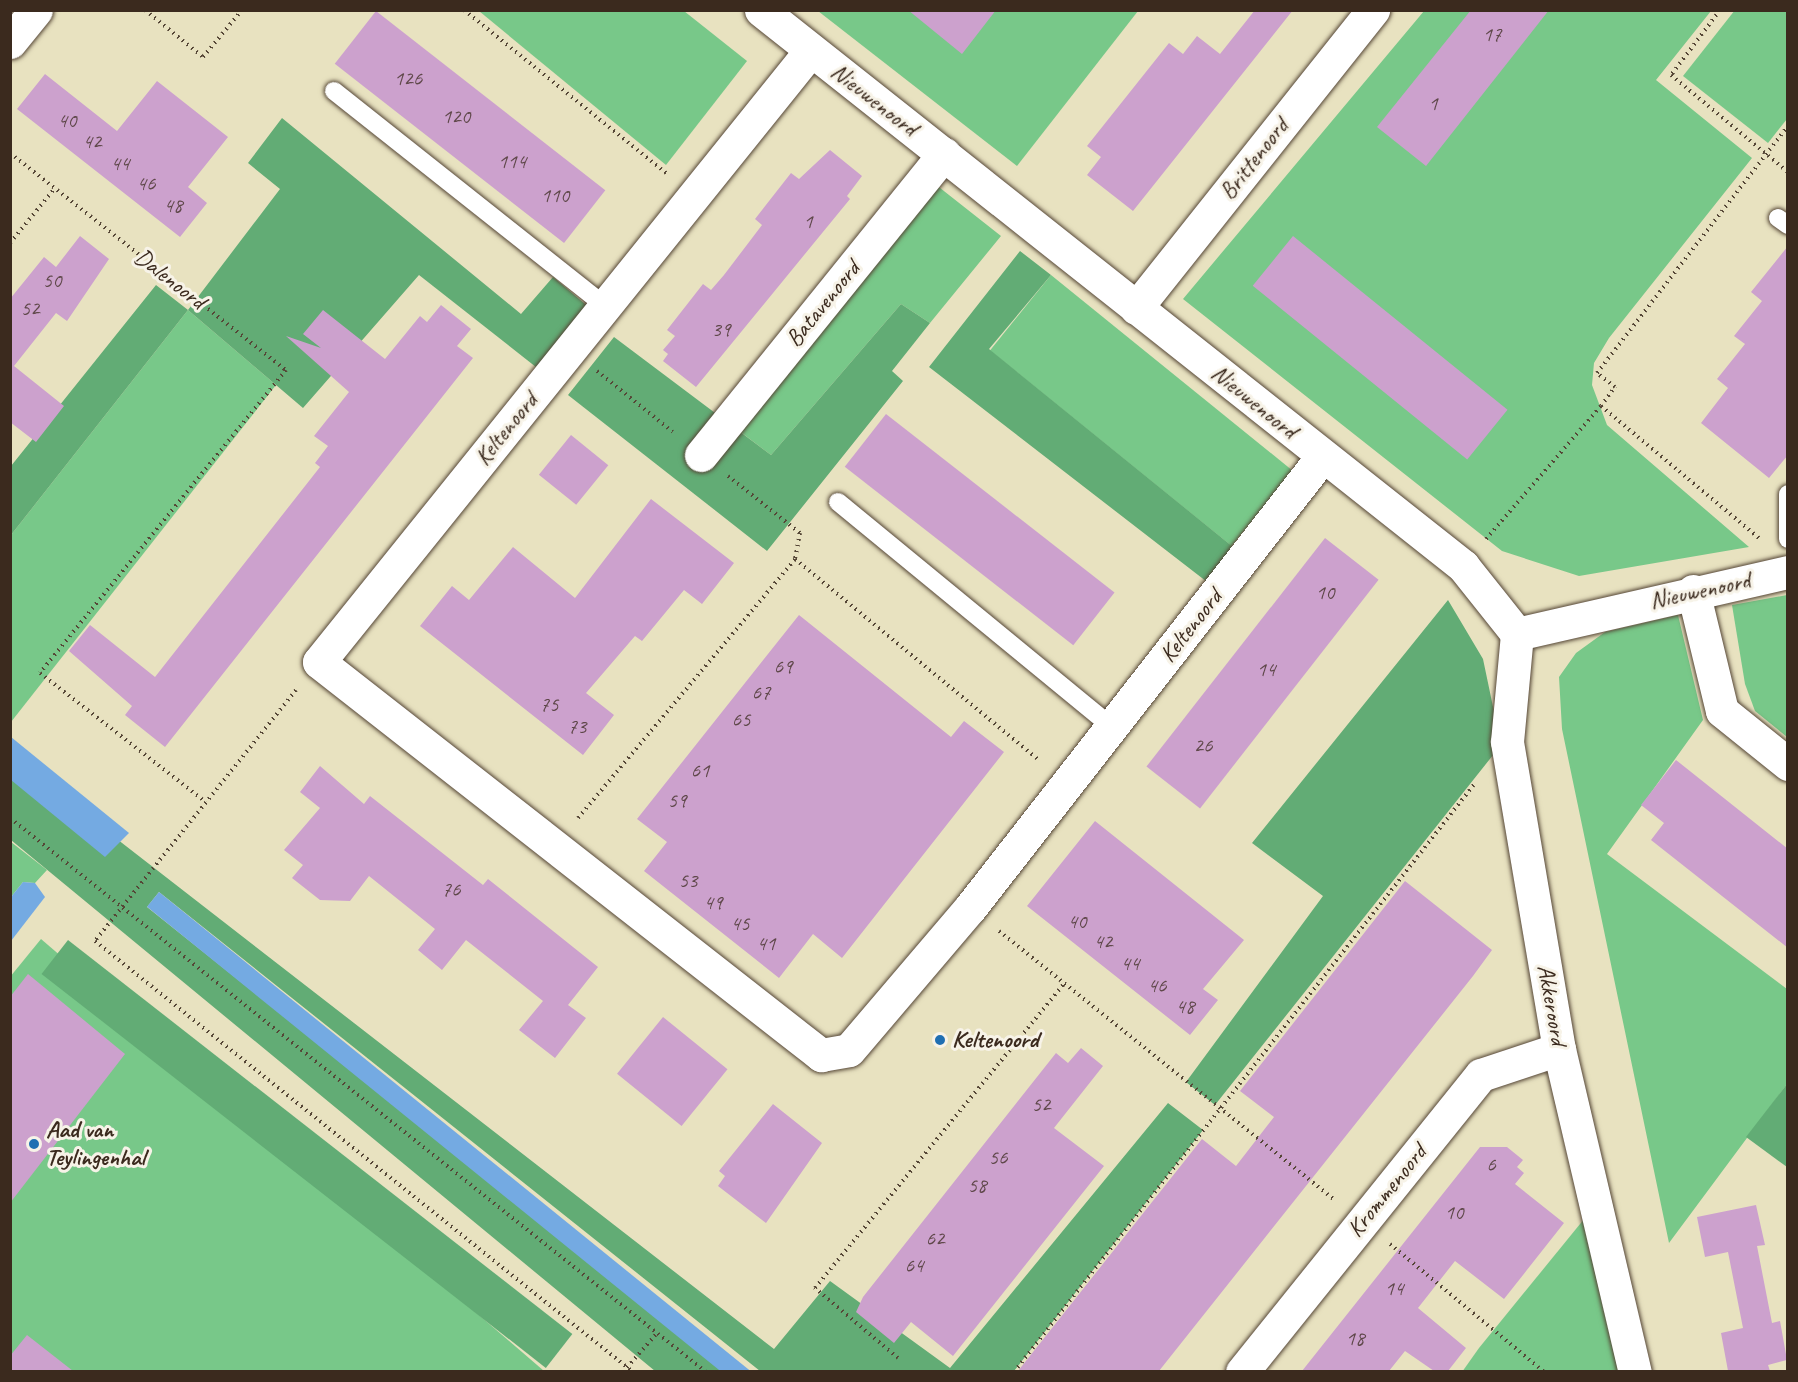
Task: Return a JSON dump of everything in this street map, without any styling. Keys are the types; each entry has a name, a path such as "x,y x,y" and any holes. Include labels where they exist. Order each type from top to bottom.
{"street":[{"path":"10,42 36,10"},
{"name":"Nieuwenoord","path":"761,10 1322,457 1463,566 1517,634 1693,591 1782,573"},
{"name":"Brittenoord","path":"1136,308 1373,10"},
{"name":"Keltenoord","path":"811,51 319,662 821,1055 849,1050 970,908 1322,457"},
{"name":"Batavenoord","path":"702,455 944,154"},
{"path":"1693,591 1722,711 1788,764"},
{"name":"Akkeroord","path":"1517,634 1507,742 1559,1049 1635,1371"},
{"name":"Krommenoord","path":"1242,1371 1481,1076 1559,1049"}],"lane":[{"path":"334,91 605,306"},
{"path":"1788,494 1788,539"},
{"path":"838,501 1112,727"}],"path":[{"path":"145,10 203,57 242,10"},
{"path":"464,10 694,196"},
{"path":"1720,10 1671,75 1788,172"},
{"path":"1463,566 1601,406 1615,387 1598,373 1788,126"},
{"name":"Dalenoord","path":"10,153 286,370 40,673 206,802"},
{"path":"10,243 55,188"},
{"path":"555,846 795,559 800,533 570,350"},
{"path":"1601,406 1762,540 1782,573"},
{"path":"795,559 1068,783"},
{"path":"319,662 94,941 633,1371"},
{"path":"1014,1371 1507,742"},
{"path":"10,818 706,1371"},
{"path":"970,908 1220,1109"},
{"path":"898,1358 815,1288 1064,984"},
{"path":"622,1371 658,1332"}],"green space":[{"path":"1735,10 1787,11 1787,119 1768,143 1683,76"},
{"path":"479,11 684,11 747,61 666,165"},
{"path":"818,11 1138,11 1017,166"},
{"path":"1424,11 1711,11 1656,80 1752,158 1609,338 1594,363 1592,385 1607,425 1749,547 1579,576 1502,551 1183,299"},
{"path":"282,118 521,314 553,277 591,309 541,371 419,275 303,408 188,310 280,189 248,163"},
{"path":"916,169 1001,236 930,323 901,304 771,455 717,414"},
{"path":"1020,251 1051,275 989,349 1238,551 1211,585 929,367"},
{"path":"1051,275 1293,471 1232,546 990,350"},
{"path":"156,285 188,310 11,535 11,466"},
{"path":"901,304 930,323 892,371 903,381 767,551 568,395 614,337 771,455"},
{"path":"188,310 276,385 11,722 11,535"},
{"path":"1788,595 1787,737 1755,711 1745,684 1732,605"},
{"path":"1448,600 1483,659 1501,745 1215,1105 1186,1082 1323,896 1252,843"},
{"path":"1678,615 1703,720 1607,854 1787,989 1787,1084 1669,1243 1562,729 1559,677 1576,653 1605,632"},
{"path":"10,756 774,1349 830,1281 950,1368 1168,1103 1203,1130 1014,1371 760,1371 159,892 147,907 729,1371 655,1371 11,840"},
{"path":"11,842 47,870 35,883 23,882 11,897"},
{"path":"41,939 544,1371 11,1371 10,977"},
{"path":"68,940 572,1334 546,1368 42,974"},
{"path":"1787,1084 1787,1167 1746,1137"},
{"path":"1589,1213 1623,1371 1462,1372 1479,1348"}],"water":[{"path":"11,737 129,833 105,857 11,780"},
{"path":"23,882 35,883 45,897 11,941 11,897"},
{"path":"159,892 752,1372 722,1372 147,907"}],"building":[{"path":"908,10 996,10 962,54"},
{"path":"1255,10 1293,10 1133,211 1087,175 1101,157 1087,146 1169,43 1183,54 1197,36 1220,54"},
{"path":"1471,10 1549,10 1426,166 1377,127"},
{"path":"376,11 605,190 564,243 335,64"},
{"path":"45,74 117,131 157,81 228,137 188,187 207,203 180,237 17,109"},
{"path":"830,150 862,176 847,196 850,199 696,387 663,361 668,354 663,350 675,336 667,330 703,284 711,290 724,275 762,225 755,219 791,173 799,179"},
{"path":"80,236 109,259 67,321 56,313 14,366 64,406 36,442 10,422 10,299 44,257 56,267"},
{"path":"1293,236 1507,410 1467,459 1253,286"},
{"path":"1788,246 1788,455 1769,478 1701,423 1728,388 1717,379 1745,344 1734,336 1762,301 1751,292"},
{"path":"441,305 471,329 457,346 473,358 165,747 125,715 132,706 69,651 90,625 155,677 320,467 315,463 328,446 314,436 349,392 286,336 321,348 303,334 323,310 385,359 420,316 427,322"},
{"path":"886,414 1115,593 1073,645 845,467"},
{"path":"571,435 608,465 576,505 539,475"},
{"path":"651,499 734,563 702,604 684,590 642,641 635,636 586,693 614,715 583,755 420,626 452,586 469,600 513,547 575,598"},
{"path":"1325,538 1379,580 1200,808 1146,767"},
{"path":"799,615 951,737 964,721 1004,752 842,958 813,934 779,978 644,871 667,842 637,819"},
{"path":"1676,760 1788,849 1788,948 1651,840 1664,823 1641,805"},
{"path":"320,766 364,804 370,796 483,885 488,879 598,967 568,1005 586,1018 555,1058 519,1030 543,1001 466,940 442,970 418,950 435,929 369,876 350,901 320,900 292,878 303,865 284,850 320,808 300,792"},
{"path":"1095,821 1244,940 1203,989 1218,1000 1190,1035 1027,906"},
{"path":"1405,881 1492,950 1473,976 1159,1371 1018,1371 1202,1139 1236,1166 1274,1117 1240,1091"},
{"name":"Aad van Teylingenhal","path":"28,974 125,1054 10,1203 10,997"},
{"path":"663,1017 728,1069 682,1126 617,1074"},
{"path":"1081,1048 1103,1066 1054,1128 1104,1166 953,1356 911,1322 894,1343 856,1312 863,1297 1056,1053 1068,1063"},
{"path":"773,1104 822,1143 766,1223 718,1186 725,1176 719,1171"},
{"path":"1480,1147 1507,1147 1523,1160 1517,1167 1524,1173 1515,1184 1564,1223 1504,1299 1455,1261 1418,1308 1466,1348 1448,1371 1434,1371 1405,1351 1389,1371 1302,1371"},
{"path":"1756,1205 1765,1245 1757,1246 1772,1323 1780,1321 1787,1360 1768,1365 1770,1371 1728,1371 1721,1333 1743,1328 1728,1252 1705,1257 1697,1217"},
{"path":"27,1335 73,1371 10,1371 10,1356"}],"place":[{"name":"Keltenoord","path":"940,1040"},
{"name":"Aad van Teylingenhal","path":"34,1144"}]}
